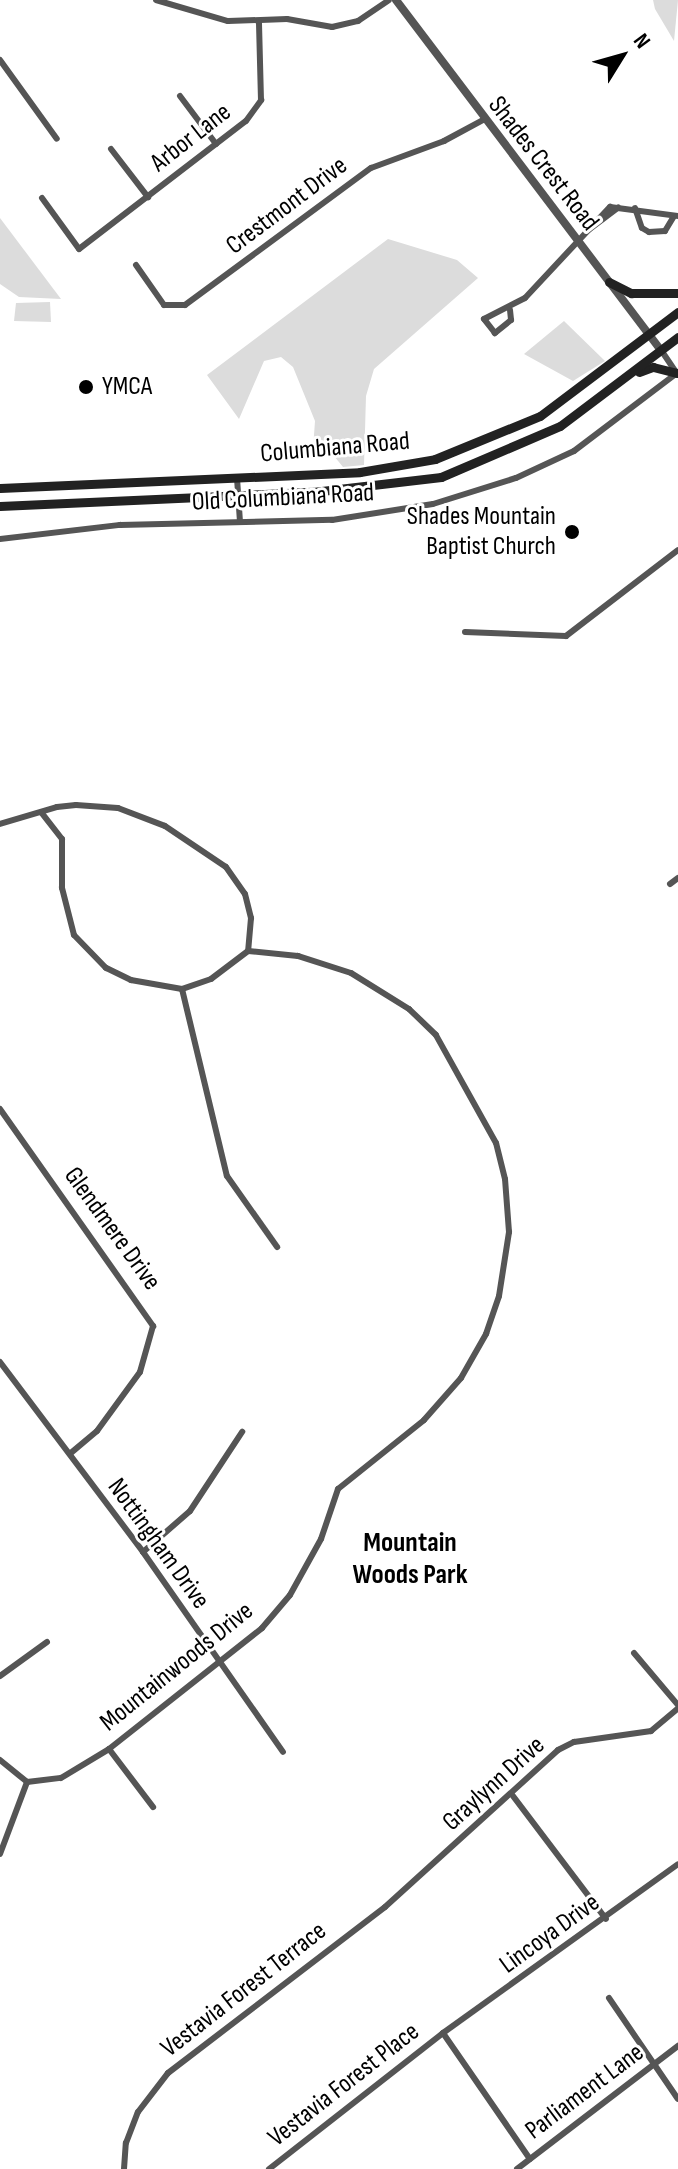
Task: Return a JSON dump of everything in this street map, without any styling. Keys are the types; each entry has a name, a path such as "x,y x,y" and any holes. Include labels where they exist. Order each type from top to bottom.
{"main road":[{"path":"609,282 631,293 678,293"},
{"name":"Columbiana Road","path":"0,488 389,470 457,453 511,432 582,389 678,312"},
{"name":"Columbiana Road","path":"0,506 392,486 463,470 542,436 592,405 678,337"},
{"path":"631,374 653,367 677,374"},
{"path":"582,389 592,405"},
{"path":"457,453 463,470"}],"street":[{"path":"156,0 228,21 287,19 340,27 389,0"},
{"name":"Shades Crest Road","path":"396,0 483,120 661,350"},
{"name":"Arbor Lane","path":"42,198 79,249 254,114 261,100 259,22"},
{"path":"0,60 57,139"},
{"path":"180,96 216,144"},
{"name":"Crestmont Drive","path":"136,265 164,305 185,305 371,168 444,141 483,120"},
{"path":"111,149 148,197"},
{"path":"510,310 511,320 495,333 484,319 497,309 510,310 540,284 576,240 610,207 635,208 676,216 665,231 649,232 642,228 635,208"},
{"path":"661,350 677,374"},
{"name":"Old Columbiana Road","path":"0,539 120,525 365,517 433,504 516,478 574,451 677,374"},
{"path":"237,478 240,522"},
{"path":"465,632 566,636 678,550"},
{"path":"0,824 41,812 76,805 118,808 195,842 226,867 245,894 251,918 248,951 211,979 182,989 131,980 86,950 74,935 64,903 62,839 41,812"},
{"path":"670,884 678,878"},
{"name":"Mountainwoods Drive","path":"27,1782 61,1778 109,1749 262,1628 290,1595 321,1539 338,1489 424,1420 461,1378 495,1309 509,1232 496,1143 436,1035 409,1009 351,973 298,956 248,951"},
{"path":"182,989 227,1176 277,1247"},
{"name":"Glendmere Drive","path":"0,1109 153,1326 140,1372 97,1431 71,1453"},
{"name":"Nottingham Drive","path":"0,1362 143,1552 283,1752"},
{"path":"143,1552 190,1511 242,1432"},
{"path":"0,1676 47,1642"},
{"path":"634,1653 678,1707"},
{"name":"Graylynn Drive","path":"429,1869 513,1796 558,1750 574,1742 651,1731 678,1707"},
{"path":"109,1749 153,1807"},
{"path":"0,1760 27,1782 0,1854"},
{"path":"513,1796 606,1919"},
{"name":"Lincoya Drive","path":"443,2033 606,1919 678,1864"},
{"name":"Vestavia Forest Terrace","path":"124,2169 126,2143 138,2112 168,2073 429,1869"},
{"path":"609,1998 678,2099"},
{"path":"443,2033 530,2159"},
{"name":"Vestavia Forest Place","path":"269,2169 443,2033"},
{"name":"Parliament Lane","path":"517,2169 678,2046"}],"shaded area":[{"path":"653,0 678,0 674,41 655,9"},
{"path":"0,218 61,299 19,297 0,284"},
{"path":"388,239 457,260 478,278 374,369 366,396 364,465 343,467 334,456 313,449 315,421 293,367 281,357 264,361 239,419 207,375"},
{"path":"50,302 51,322 14,321 16,303"},
{"path":"564,321 605,361 573,381 524,354"}],"place":[{"name":"YMCA","path":"86,387"},
{"name":"Shades Mountain Baptist Church","path":"572,532"}],"district":[{"name":"Mountain Woods Park","path":"410,1559"}]}
